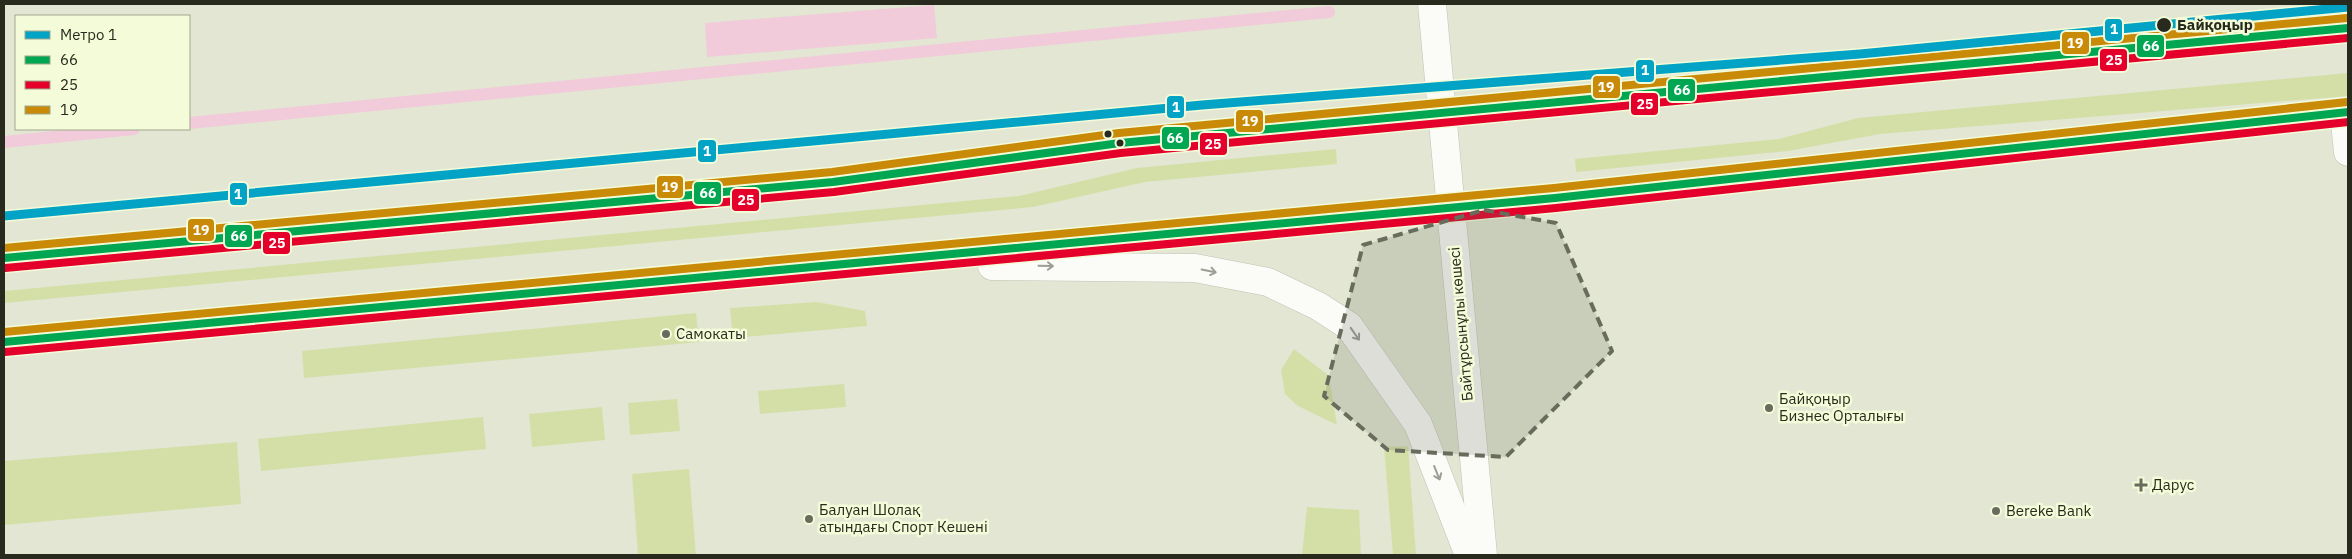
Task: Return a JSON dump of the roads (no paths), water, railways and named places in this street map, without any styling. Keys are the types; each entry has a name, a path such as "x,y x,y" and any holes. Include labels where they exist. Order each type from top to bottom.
{"main road":[{"name":"Байтұрсынұлы көшесі","path":"1432,4 1483,555"},
{"path":"4,258 833,182 1120,142 2348,28"},
{"path":"4,342 1595,194 2346,113 2348,152"},
{"path":"840,264 1195,268 1268,282 1318,306 1349,326 1418,424 1469,555"}],"waterway":[{"path":"190,123 1329,12"},
{"path":"4,142 124,130"}],"metro line":[{"name":"1","path":"4,216 1202,105 1860,54 2348,7"}],"place":[{"name":"Байқоңыр","path":"2164,25"},
{"name":"Самокаты","path":"666,334"},
{"name":"Байқоңыр Бизнес Орталығы","path":"1769,408"},
{"name":"Дарус","path":"2141,485"},
{"name":"Bereke Bank","path":"1996,511"},
{"name":"Балуан Шолақ атындағы Спорт Кешені","path":"809,519"}]}
